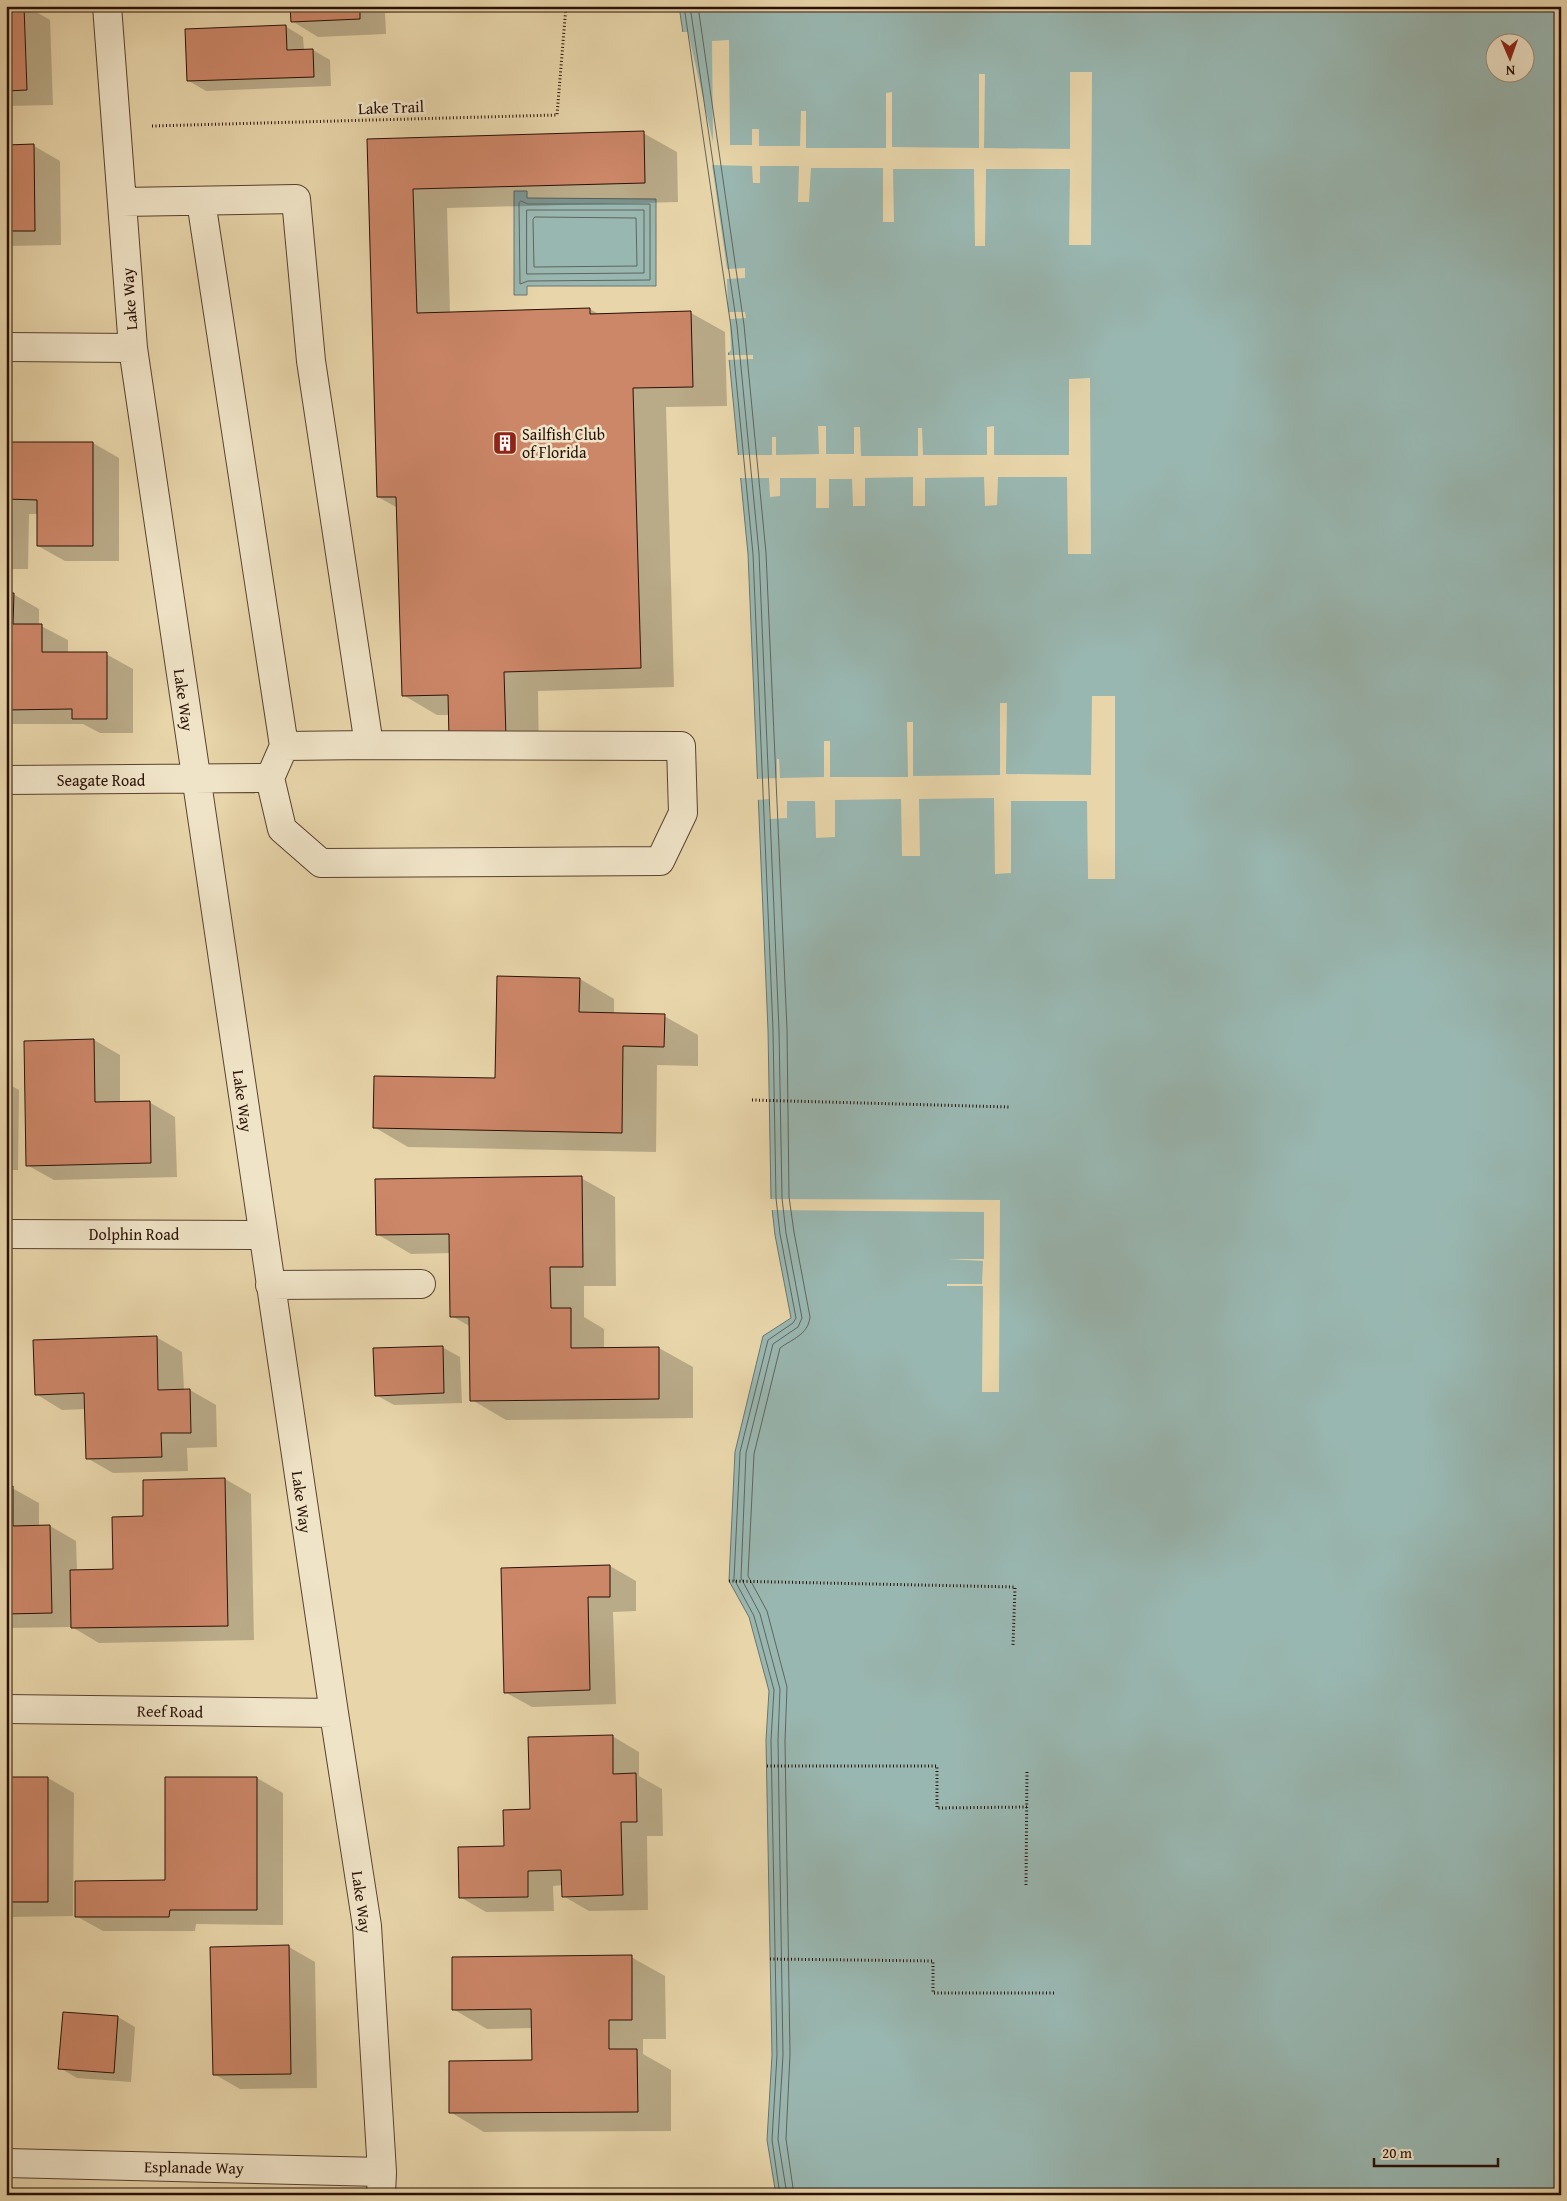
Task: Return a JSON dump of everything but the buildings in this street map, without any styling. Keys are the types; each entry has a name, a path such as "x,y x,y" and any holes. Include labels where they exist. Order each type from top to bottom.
{"street":[{"name":"Lake Way","path":"107,6 132,348 270,1285 367,1926 382,2183"},
{"path":"122,202 296,199 311,361 369,745"},
{"path":"201,201 284,746 270,778 282,829 321,863 660,861 683,813 681,746 284,746"},
{"path":"6,347 132,348"},
{"name":"Seagate Road","path":"6,780 270,778"},
{"name":"Dolphin Road","path":"6,1234 263,1235"},
{"path":"270,1285 422,1284"},
{"name":"Reef Road","path":"6,1710 334,1713"},
{"name":"Esplanade Way","path":"6,2163 382,2183"}],"path":[{"name":"Lake Trail","path":"116,127 557,115 566,6"},
{"path":"752,1100 1009,1106"},
{"path":"729,1581 1015,1587 1013,1645"},
{"path":"766,1766 936,1766 937,1808 1027,1807"},
{"path":"1026,1885 1027,1772"},
{"path":"770,1959 933,1961 933,1993 1054,1993"}],"water":[{"path":"679,6 1561,6 1561,2195 776,2195 767,2140 772,2055 766,1740 769,1691 749,1617 729,1581 735,1452 763,1336 791,1318 775,1235 771,1199 768,1030 748,554 726,327"},
{"path":"514,191 527,191 527,198 656,199 656,286 527,286 527,295 514,295"}],"pier":[{"path":"680,32 688,32 713,142 712,41 729,40 730,145 752,145 752,129 759,129 759,146 800,146 801,111 806,111 806,148 886,148 886,93 892,92 892,147 979,148 979,74 985,74 984,148 1070,149 1070,72 1092,72 1091,245 1069,245 1070,169 986,169 985,246 975,246 974,169 893,169 894,222 883,222 883,168 811,168 809,202 798,202 799,166 760,166 760,183 753,183 752,166 712,165 727,269 745,268 745,278 727,279 728,312 745,312 746,318 730,319 731,350 726,355 753,355 753,359 726,360"},
{"path":"1090,378 1091,554 1068,554 1067,477 998,477 997,505 985,506 984,477 925,478 925,506 913,506 913,477 865,478 865,506 853,506 852,479 829,479 829,508 816,508 816,478 780,478 780,496 770,497 769,478 738,478 735,455 772,455 772,437 776,437 776,455 819,454 818,426 826,426 826,454 854,454 854,427 860,427 861,456 918,456 918,428 922,428 923,455 987,455 987,427 994,426 994,455 1069,455 1069,379"},
{"path":"1092,696 1115,696 1115,879 1088,879 1087,801 1011,801 1011,873 995,874 994,798 919,799 920,856 902,856 901,799 835,800 835,837 816,838 815,801 787,801 787,818 769,819 769,799 756,800 755,779 777,778 777,759 779,759 780,778 824,777 824,741 830,741 830,777 908,777 907,722 913,722 913,776 1000,775 1000,703 1007,703 1006,774 1091,775"},
{"path":"768,1199 1000,1200 999,1392 982,1392 983,1286 947,1286 947,1284 982,1284 983,1261 947,1259 984,1259 984,1212 770,1210"}],"place":[{"name":"Sailfish Club of Florida","path":"505,443"}]}
